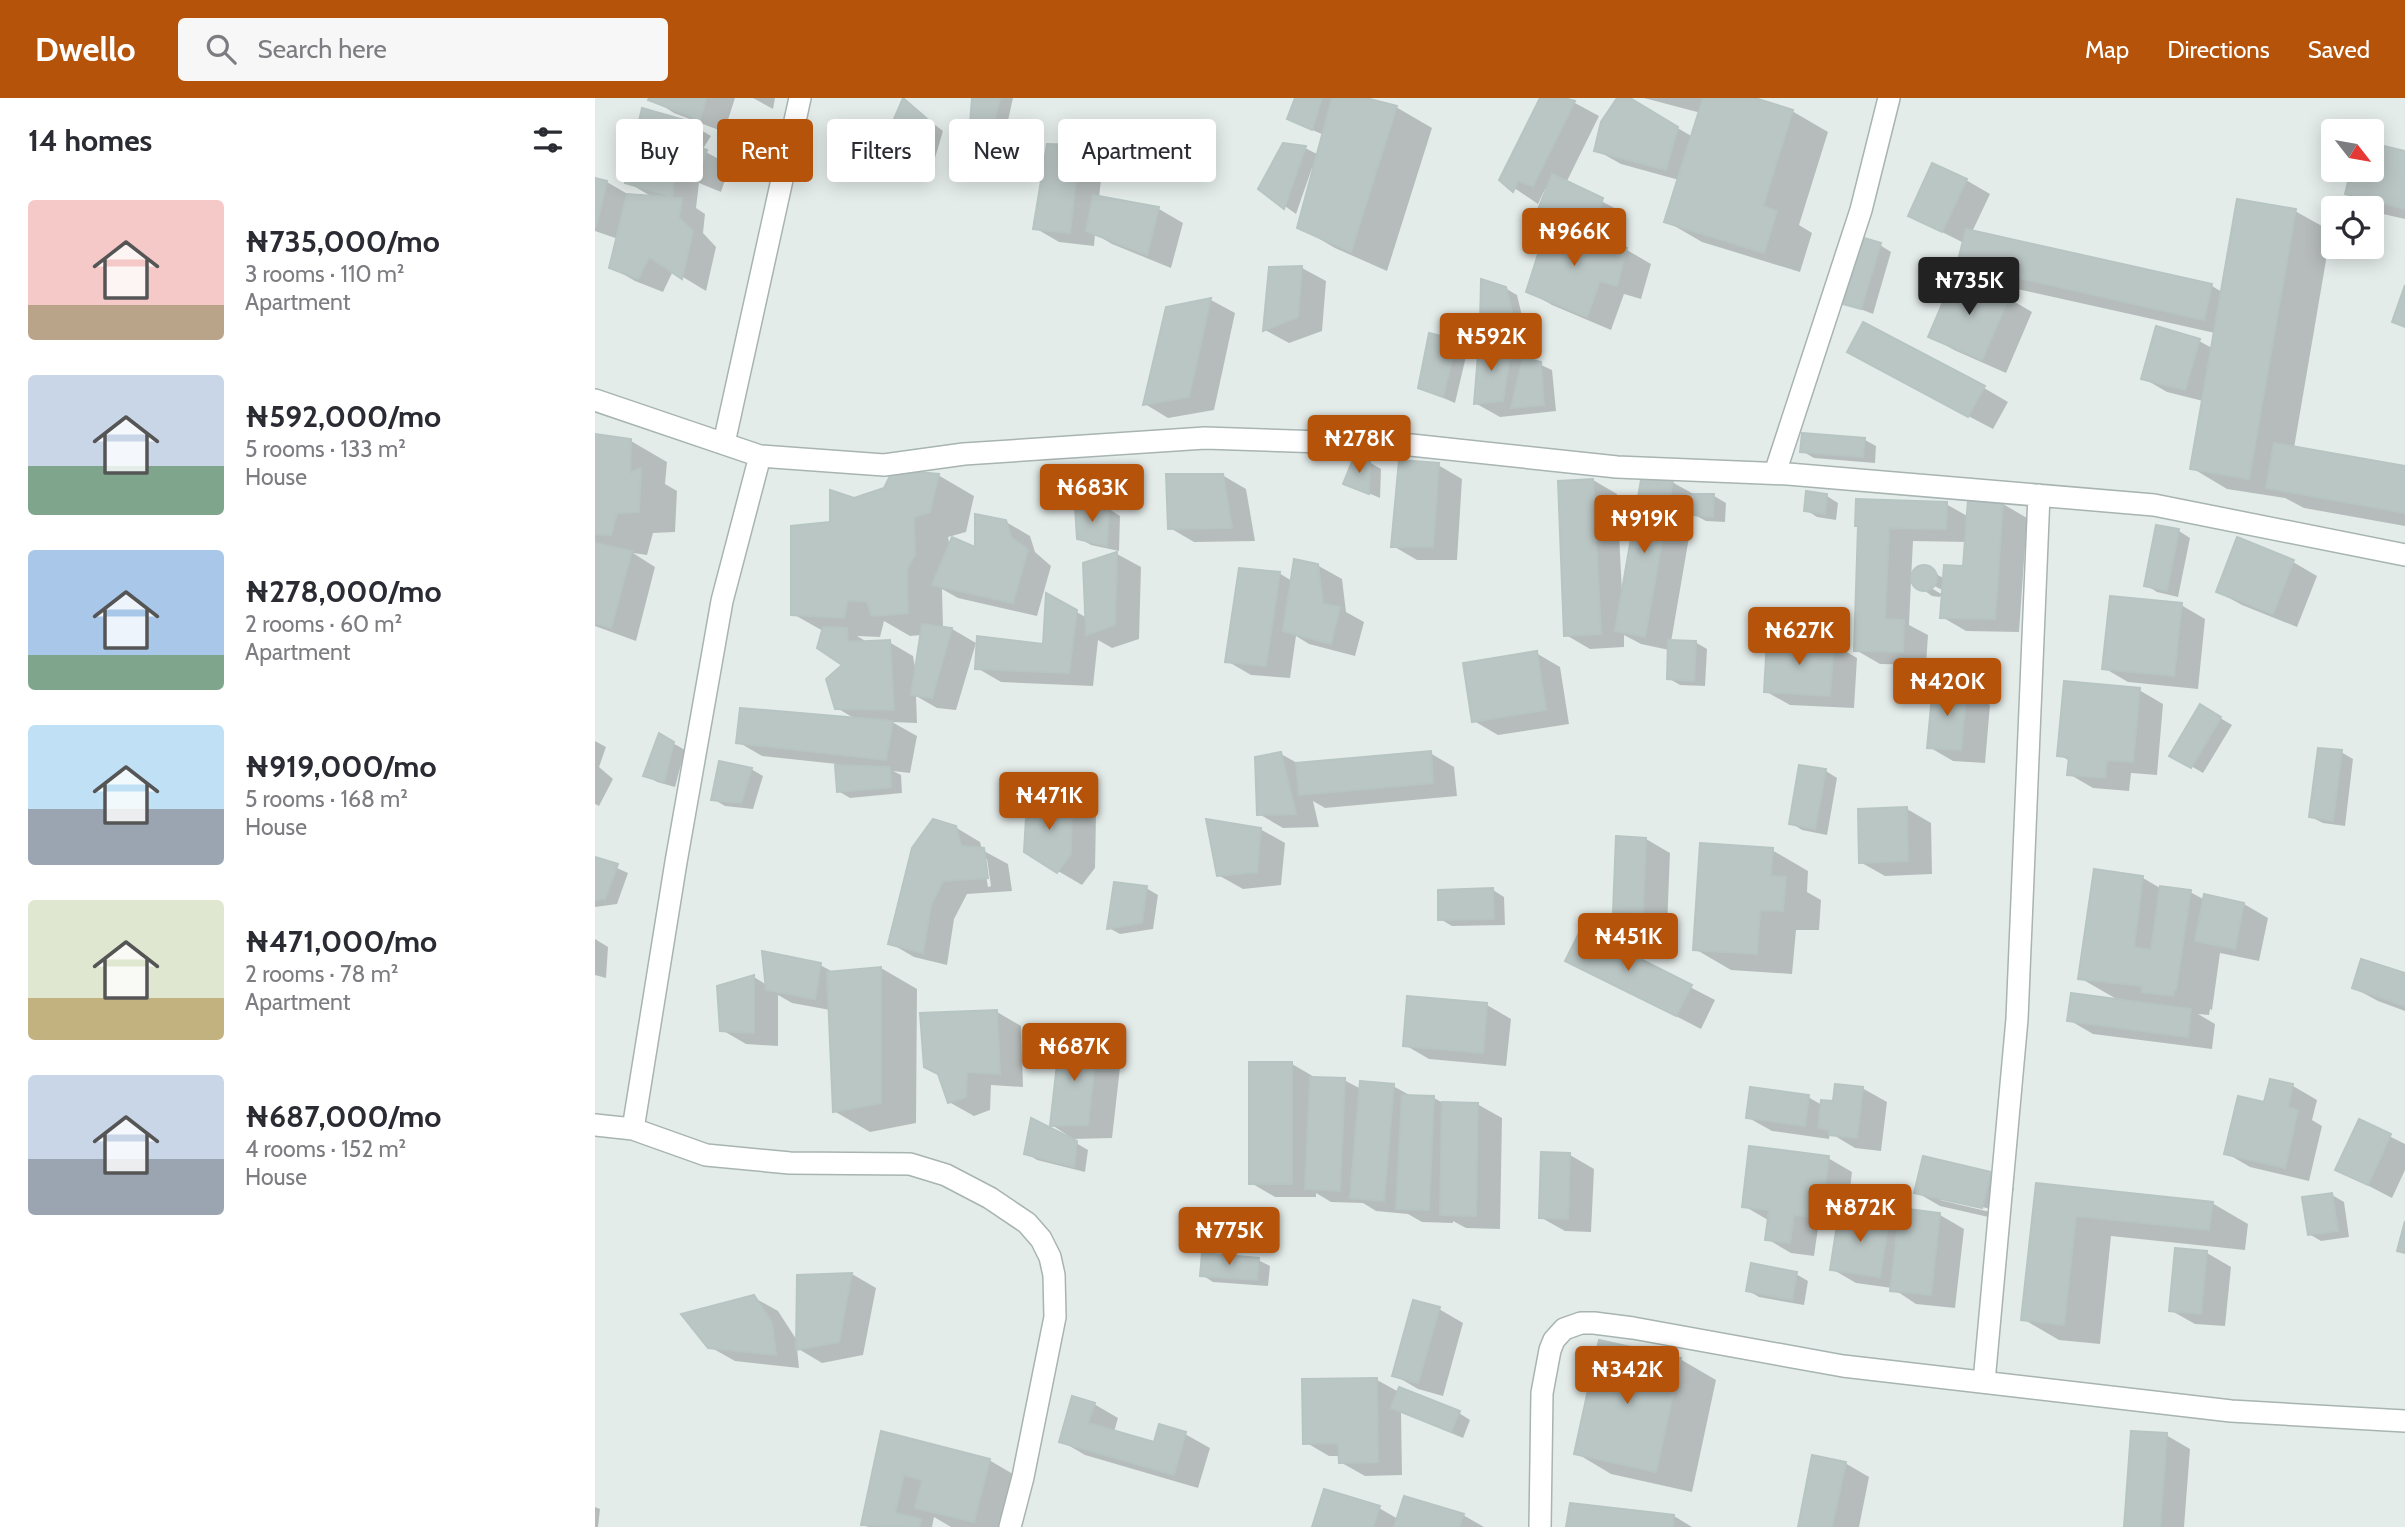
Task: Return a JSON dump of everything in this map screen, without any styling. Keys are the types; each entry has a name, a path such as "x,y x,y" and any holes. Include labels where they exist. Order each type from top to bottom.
{"street":[{"path":"723,443 800,98"},
{"path":"1775,473 1861,210 1889,98"},
{"path":"595,400 759,456 884,465 964,454 1205,438 1411,445 1617,467 1775,473 2154,505 2405,555"},
{"path":"633,1129 722,601 759,456"},
{"path":"1984,1382 2017,1019 2039,495"},
{"path":"595,1125 633,1129 706,1155 790,1163 910,1164 946,1175 990,1198 1027,1223 1041,1238 1050,1257 1054,1275 1055,1317 1023,1477 1010,1527"},
{"path":"1540,1527 1542,1393 1549,1350 1564,1329 1581,1323 1633,1328 1843,1366 2231,1411 2405,1421"}],"building":[{"path":"649,98 706,98 700,119 648,100"},
{"path":"903,98 927,119 894,119"},
{"path":"972,98 1000,98 995,119 970,119"},
{"path":"1295,98 1322,98 1312,130 1287,119"},
{"path":"1332,98 1366,98 1397,106 1351,252 1297,228"},
{"path":"1540,98 1575,101 1533,186 1518,181 1513,192 1499,180"},
{"path":"1617,98 1630,98 1678,127 1666,170 1594,151 1601,122"},
{"path":"1703,98 1755,98 1793,110 1763,206 1777,211 1764,253 1664,222"},
{"path":"642,108 681,119 640,119"},
{"path":"1283,143 1306,146 1284,209 1258,189"},
{"path":"1047,144 1058,144 1058,182 1076,182 1070,233 1033,229 1041,182 1044,182"},
{"path":"2384,146 2405,151 2405,209 2384,204 2384,196 2345,194 2348,182 2384,182"},
{"path":"1932,163 1967,179 1942,232 1908,216"},
{"path":"1552,174 1603,198 1595,225 1539,207"},
{"path":"595,178 607,181 596,227 595,227"},
{"path":"674,182 672,196 625,183"},
{"path":"627,194 682,198 679,218 693,231 682,279 649,257 638,279 609,268"},
{"path":"1093,195 1159,207 1147,255 1086,231"},
{"path":"2237,199 2296,209 2249,479 2190,469"},
{"path":"1548,223 1627,248 1617,286 1600,281 1587,317 1526,292"},
{"path":"1966,229 2212,284 2204,320 1957,264"},
{"path":"1864,238 1881,243 1861,309 1843,304"},
{"path":"1302,266 1298,317 1263,331 1269,267"},
{"path":"1955,274 2009,297 1982,360 1928,337"},
{"path":"1481,279 1506,287 1517,332 1480,325"},
{"path":"2405,285 2405,327 2392,322"},
{"path":"1211,298 1189,397 1143,405 1166,307"},
{"path":"1863,322 1985,386 1968,417 1847,352"},
{"path":"2156,326 2200,339 2185,390 2141,379"},
{"path":"1429,333 1457,340 1443,397 1418,388"},
{"path":"1479,342 1511,349 1503,401 1474,404"},
{"path":"1523,357 1541,362 1544,405 1511,408"},
{"path":"1802,433 1865,438 1863,457 1800,452"},
{"path":"595,434 631,439 630,473 641,468 639,512 617,513 611,535 595,534"},
{"path":"2274,443 2405,466 2405,513 2266,488"},
{"path":"1354,457 1370,461 1369,494 1343,484"},
{"path":"1399,460 1439,463 1433,547 1391,547"},
{"path":"893,470 939,474 930,512 914,517 915,555 907,569 908,613 872,616 867,602 848,600 844,618 791,615 791,526 830,522 830,490 854,498 884,488"},
{"path":"1166,474 1223,474 1232,528 1168,529"},
{"path":"1642,474 1673,480 1645,637 1615,631"},
{"path":"1593,479 1601,634 1564,636 1558,481"},
{"path":"1806,491 1827,494 1825,514 1804,511"},
{"path":"1693,494 1714,494 1713,517 1693,515"},
{"path":"1856,499 1947,502 1946,529 1889,528 1885,619 1904,620 1903,652 1854,651 1858,526 1855,526"},
{"path":"1968,500 2003,503 1995,619 1940,618 1944,565 1963,566"},
{"path":"1075,506 1109,507 1107,546 1077,539"},
{"path":"975,514 1006,520 1011,537 1028,550 1013,603 932,585 952,537 975,547"},
{"path":"2156,525 2179,529 2167,591 2144,586"},
{"path":"2237,537 2294,560 2273,614 2216,592"},
{"path":"595,543 632,551 611,628 595,623"},
{"path":"1117,552 1115,625 1086,635 1083,563"},
{"path":"1294,559 1318,564 1323,604 1340,607 1331,644 1283,631"},
{"path":"1924,565 1933,569 1937,578 1933,587 1924,591 1915,587 1911,578 1915,569"},
{"path":"1239,568 1280,572 1266,666 1225,662"},
{"path":"1046,593 1077,610 1069,673 975,669 977,636 1043,644"},
{"path":"2110,596 2182,603 2174,676 2102,669"},
{"path":"922,624 952,628 932,698 911,695"},
{"path":"823,627 847,628 848,642 890,640 894,710 835,709 826,679 842,665 817,648"},
{"path":"1767,639 1834,643 1830,696 1764,692"},
{"path":"1668,640 1696,641 1694,681 1667,679"},
{"path":"1537,651 1546,710 1472,722 1463,663"},
{"path":"2064,681 2140,688 2133,762 2107,760 2105,778 2067,775 2069,757 2057,756"},
{"path":"1933,686 1967,689 1961,750 1927,748"},
{"path":"2200,704 2221,717 2191,768 2169,756"},
{"path":"740,708 893,721 886,760 736,743"},
{"path":"659,733 674,742 664,782 643,776"},
{"path":"2318,748 2342,750 2333,821 2309,817"},
{"path":"1431,751 1433,783 1299,795 1296,763"},
{"path":"1281,752 1296,814 1257,815 1255,757"},
{"path":"719,761 752,768 741,803 711,800"},
{"path":"835,765 890,767 891,787 837,792"},
{"path":"1799,765 1826,769 1815,829 1789,824"},
{"path":"1027,800 1072,800 1071,854 1057,873 1024,852"},
{"path":"1907,807 1908,861 1859,863 1858,809"},
{"path":"933,819 956,826 961,846 984,848 988,878 943,881 931,905 923,953 888,944 912,848"},
{"path":"1206,819 1261,828 1257,872 1217,876"},
{"path":"1616,836 1646,838 1643,914 1613,912"},
{"path":"1700,843 1773,848 1771,876 1786,877 1783,911 1760,910 1757,954 1693,950"},
{"path":"595,857 618,864 605,899 595,900"},
{"path":"2094,869 2143,876 2134,947 2151,950 2160,886 2191,890 2173,996 2142,992 2142,986 2078,979"},
{"path":"1114,882 1147,886 1142,923 1107,929"},
{"path":"1493,888 1494,919 1438,920 1438,890"},
{"path":"2204,894 2244,903 2235,949 2195,941"},
{"path":"1581,929 1692,985 1676,1016 1565,961"},
{"path":"762,951 821,963 815,999 766,990"},
{"path":"2361,959 2405,973 2405,1006 2352,988"},
{"path":"881,967 881,1103 833,1112 827,972"},
{"path":"754,975 754,1033 720,1031 717,986"},
{"path":"2071,993 2191,1009 2188,1037 2067,1021"},
{"path":"1407,996 1487,1003 1483,1053 1403,1046"},
{"path":"997,1010 1000,1074 967,1072 966,1097 948,1103 938,1074 924,1067 920,1013"},
{"path":"1098,1035 1088,1125 1050,1126 1059,1046"},
{"path":"1249,1062 1292,1062 1292,1184 1249,1184"},
{"path":"1310,1077 1345,1078 1340,1191 1305,1189"},
{"path":"2270,1079 2293,1084 2288,1107 2298,1110 2285,1168 2224,1154 2238,1096 2264,1102"},
{"path":"1360,1081 1394,1084 1384,1201 1350,1198"},
{"path":"1835,1084 1863,1087 1857,1138 1829,1135 1829,1130 1818,1128 1821,1100 1833,1101"},
{"path":"1750,1087 1809,1095 1805,1126 1746,1118"},
{"path":"1402,1095 1434,1096 1429,1210 1396,1209"},
{"path":"1442,1102 1478,1103 1476,1216 1440,1215"},
{"path":"1031,1118 1077,1141 1074,1167 1024,1154"},
{"path":"2359,1119 2391,1134 2368,1185 2335,1170"},
{"path":"1749,1146 1829,1156 1821,1218 1794,1215 1790,1243 1765,1240 1769,1210 1742,1207"},
{"path":"1541,1152 1570,1153 1568,1219 1539,1218"},
{"path":"1923,1156 1991,1172 1982,1208 1914,1193"},
{"path":"2036,1183 2213,1202 2209,1230 2076,1216 2064,1325 2021,1320"},
{"path":"2332,1193 2338,1231 2308,1235 2302,1197"},
{"path":"1900,1208 1940,1213 1931,1295 1890,1291"},
{"path":"1839,1212 1889,1219 1880,1277 1830,1270"},
{"path":"2405,1221 2405,1253 2397,1251"},
{"path":"2175,1248 2207,1251 2201,1314 2169,1311"},
{"path":"1202,1253 1259,1258 1257,1280 1200,1276"},
{"path":"1751,1263 1797,1272 1792,1300 1746,1291"},
{"path":"852,1273 839,1342 796,1350 797,1275"},
{"path":"754,1295 772,1323 776,1355 708,1348 681,1314"},
{"path":"1413,1300 1440,1307 1418,1383 1392,1376"},
{"path":"1599,1340 1681,1358 1656,1472 1574,1454"},
{"path":"1377,1378 1378,1462 1339,1463 1338,1443 1303,1444 1302,1379"},
{"path":"1399,1387 1460,1411 1451,1432 1391,1408"},
{"path":"1072,1396 1095,1403 1088,1423 1154,1442 1159,1424 1186,1432 1174,1475 1059,1442"},
{"path":"881,1431 990,1459 974,1522 915,1508 922,1480 904,1475 895,1513 921,1519 919,1527 861,1525"},
{"path":"2131,1431 2167,1433 2160,1527 2124,1527"},
{"path":"1812,1455 1846,1462 1832,1527 1798,1527"},
{"path":"1324,1489 1380,1506 1373,1527 1312,1527"},
{"path":"1404,1496 1464,1514 1459,1527 1394,1527"},
{"path":"1570,1503 1674,1515 1673,1527 1566,1527"}]}
